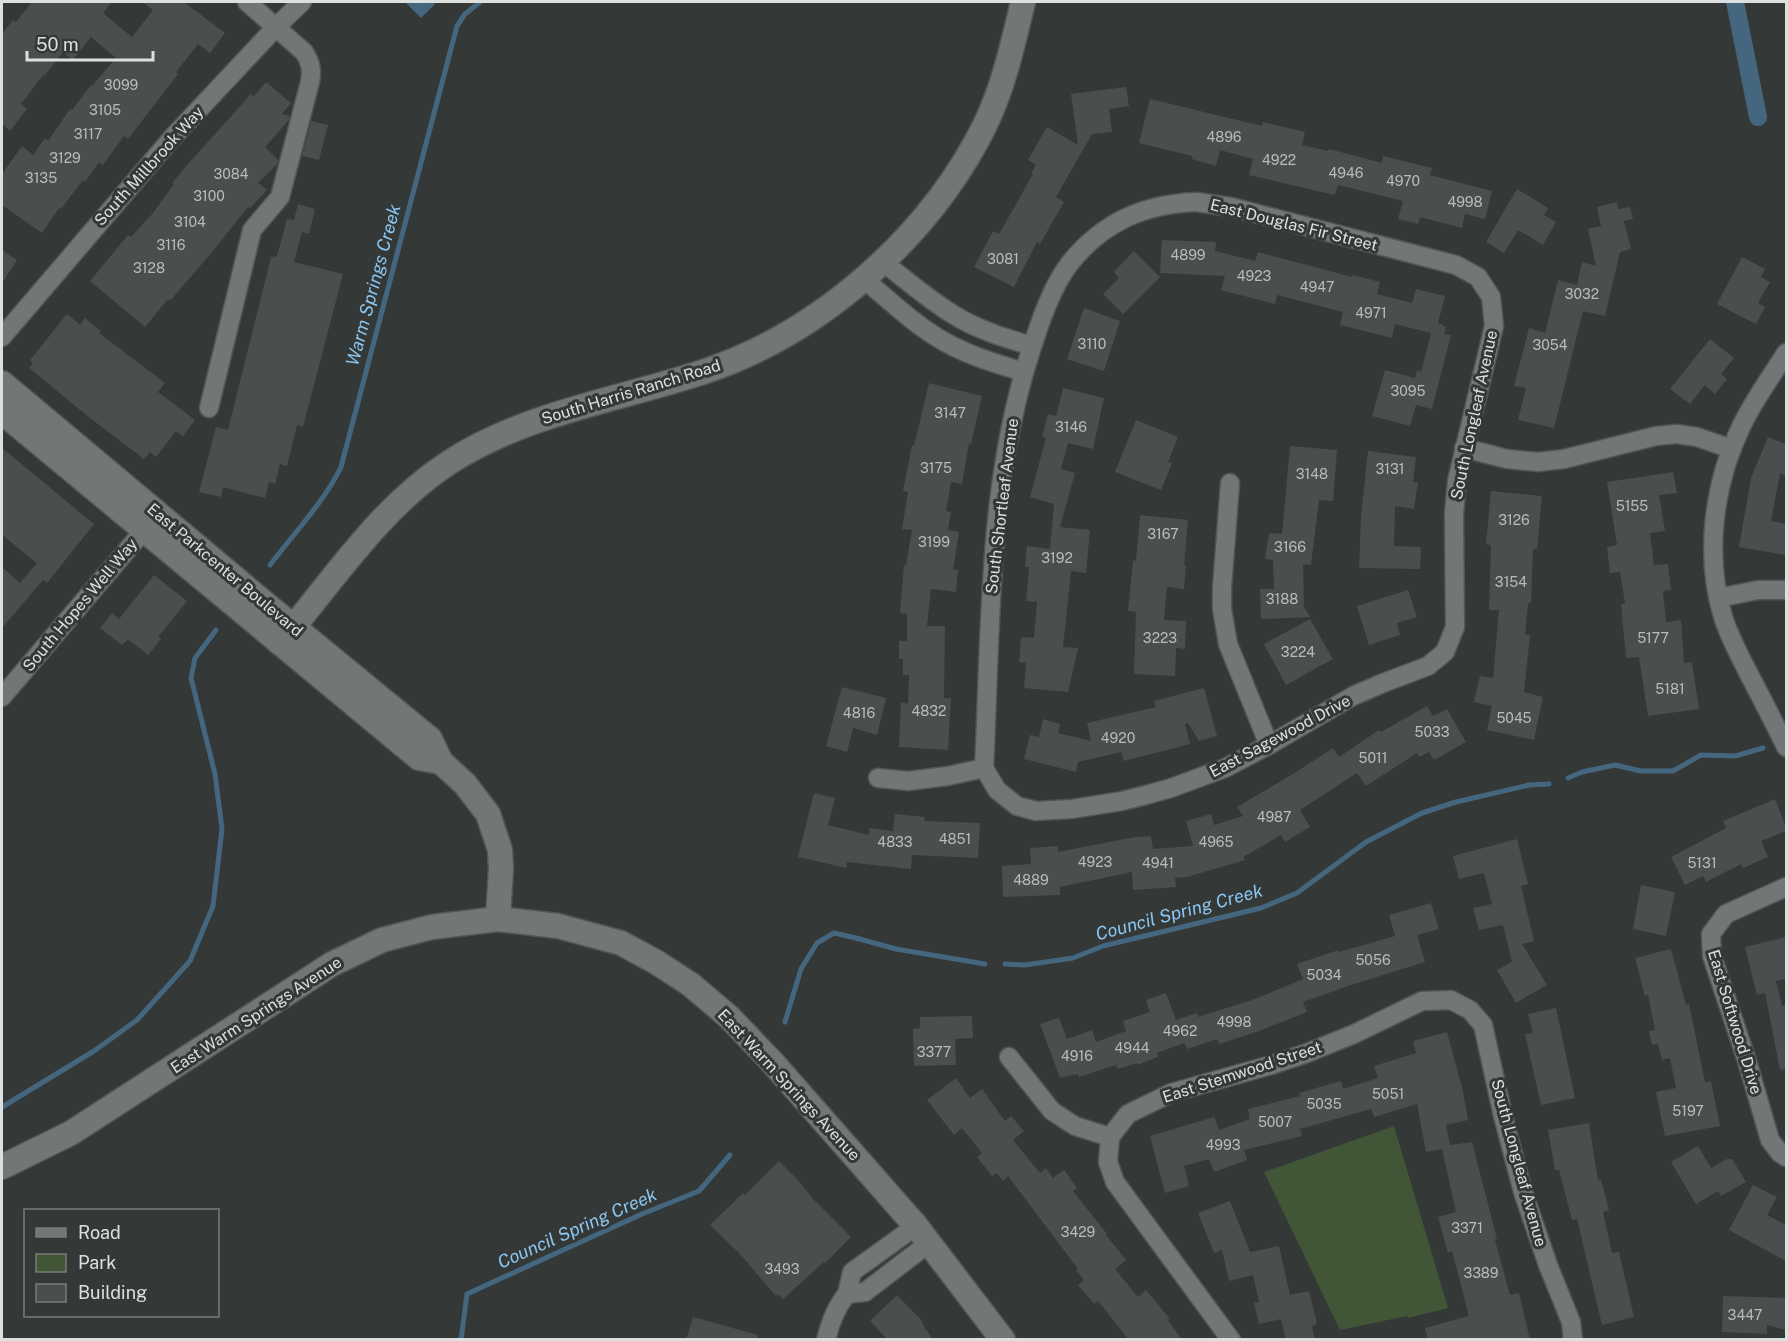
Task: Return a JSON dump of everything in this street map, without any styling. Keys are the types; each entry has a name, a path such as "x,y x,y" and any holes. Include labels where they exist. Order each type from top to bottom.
{"street":[{"path":"209,408 252,230 280,197 312,69 304,52 247,2"},
{"name":"South Millbrook Way","path":"2,337 172,138 302,2"},
{"name":"South Harris Ranch Road","path":"287,635 371,531 405,497 449,462 495,437 540,419 704,372 758,350 798,327 864,279 883,262 942,195 985,125 1001,87 1023,2"},
{"name":"East Douglas Fir Street","path":"1132,215 1152,207 1174,203 1196,202 1231,207 1456,265"},
{"name":"South Shortleaf Avenue","path":"984,768 993,555 1008,436 1024,372 1038,328 1058,281 1070,263 1096,236 1132,215"},
{"path":"883,262 956,317 995,334 1032,346"},
{"name":"South Longleaf Avenue","path":"1445,652 1455,627 1454,514 1457,481 1494,326 1491,297 1478,277 1456,265"},
{"path":"864,279 922,327 944,342 984,360 1024,372"},
{"path":"1786,353 1751,408 1732,449 1720,488 1713,546 1715,578 1724,619 1733,643 1786,747"},
{"name":"East Parkcenter Boulevard","path":"2,383 151,522"},
{"name":"East Parkcenter Boulevard","path":"2,412 151,522 287,635 430,739 441,762 465,784 488,814 500,850 498,918"},
{"path":"1464,448 1507,459 1538,462 1564,459 1656,436 1676,434 1697,437 1732,449"},
{"path":"1230,483 1222,609 1228,644 1269,745"},
{"name":"South Hopes Well Way","path":"2,697 151,522"},
{"path":"1719,598 1758,590 1786,590"},
{"name":"East Sagewood Drive","path":"984,768 997,790 1017,806 1036,811 1072,809 1122,801 1171,789 1225,768 1353,696 1428,666 1445,652"},
{"path":"878,778 908,781 948,776 984,768"},
{"name":"East Softwood Drive","path":"1786,886 1726,914 1711,934 1712,956 1747,1061 1770,1140 1786,1157"},
{"name":"East Warm Springs Avenue","path":"2,1167 70,1133 332,964 382,940 432,927 498,918 558,926 593,934 621,944 656,962 690,984 729,1017 772,1062 923,1234 1003,1340"},
{"name":"East Stemwood Street","path":"1110,1137 1128,1114 1171,1093 1307,1053 1354,1034 1422,1000 1451,1000"},
{"name":"South Longleaf Avenue","path":"1451,1000 1470,1010 1484,1025 1503,1116 1523,1191 1570,1322 1573,1340"},
{"path":"1009,1057 1052,1111 1075,1126 1110,1137 1108,1162 1115,1182 1231,1340"},
{"path":"826,1340 837,1309 847,1294 852,1272 923,1234"}],"green space":[{"path":"1394,1126 1448,1308 1408,1318 1407,1316 1340,1330 1264,1172"}],"water":[{"path":"405,2 432,2 435,4 421,18"}],"building":[{"path":"32,2 112,2 103,13 132,37 153,10 142,2 184,2 225,33 210,53 198,44 128,139 124,136 103,165 99,162 85,182 83,180 61,209 59,208 42,233 2,205 2,174 22,146 33,155 45,138 48,141 70,109 72,110 116,58 91,37 73,60 63,52 21,104 27,109 10,131 2,124 2,34 13,20 16,22"},
{"path":"266,82 291,103 282,114 290,116 289,120 265,147 278,160 277,164 258,183 267,190 250,208 248,207 170,301 168,299 145,327 90,281 128,235 131,237 153,213 174,184 172,183 188,164 251,94 254,96"},
{"path":"1126,87 1129,106 1109,109 1112,132 1092,134 1056,197 1064,202 1040,244 1037,242 1014,287 974,267 993,231 999,234 1033,174 1031,173 1036,165 1028,160 1047,127 1078,145 1071,94"},
{"path":"1150,99 1262,126 1263,122 1305,132 1302,145 1328,151 1329,149 1382,163 1383,156 1432,168 1430,175 1492,191 1485,219 1465,214 1462,228 1420,217 1418,224 1398,219 1403,201 1338,185 1335,195 1249,175 1253,159 1220,150 1216,166 1192,159 1192,156 1139,143"},
{"path":"311,121 328,125 319,160 302,156"},
{"path":"1517,189 1548,208 1544,215 1556,222 1543,245 1518,230 1504,253 1486,242"},
{"path":"1617,202 1618,209 1630,207 1633,219 1624,221 1631,249 1620,252 1605,316 1583,311 1554,428 1518,420 1526,388 1514,386 1529,328 1545,333 1558,280 1577,285 1582,262 1596,266 1588,229 1601,226 1597,207"},
{"path":"298,204 315,209 309,234 302,232 294,262 343,274 303,427 297,425 287,466 280,464 275,484 269,482 265,498 223,487 221,497 199,492 216,427 228,430 271,257 277,256 287,219 294,220"},
{"path":"1162,240 1216,242 1215,251 1255,261 1258,252 1352,277 1353,275 1380,282 1377,294 1412,303 1416,289 1445,296 1438,323 1446,327 1444,334 1451,335 1432,409 1416,405 1410,426 1372,416 1385,370 1415,378 1417,370 1421,372 1431,333 1395,324 1392,338 1340,325 1343,312 1277,295 1275,304 1221,290 1225,276 1160,273"},
{"path":"2,250 17,260 2,283"},
{"path":"1134,251 1160,277 1123,314 1103,294 1119,278 1114,272"},
{"path":"1742,257 1765,269 1761,277 1770,282 1758,303 1765,307 1756,324 1717,304"},
{"path":"1084,308 1120,321 1104,371 1067,359"},
{"path":"67,314 80,325 85,318 101,331 99,333 165,383 158,392 195,420 183,436 176,431 156,457 150,452 144,459 29,368 33,363 30,360"},
{"path":"1710,339 1734,358 1721,374 1727,379 1715,394 1705,385 1690,404 1670,389"},
{"path":"929,383 982,396 971,444 969,443 962,484 951,482 946,511 951,512 948,530 959,532 953,569 958,570 956,592 931,589 927,626 945,626 944,698 951,698 948,750 899,747 901,702 908,704 909,675 903,675 903,659 899,659 899,641 907,641 907,614 900,613 904,565 906,565 912,530 902,529 908,492 903,491 912,445 914,446"},
{"path":"1063,388 1104,398 1093,449 1068,443 1061,469 1075,473 1060,527 1090,530 1086,573 1071,571 1063,647 1078,648 1068,692 1024,688 1026,663 1019,662 1021,637 1034,638 1037,602 1026,601 1029,567 1025,567 1027,546 1050,549 1054,504 1030,497 1046,438 1042,437 1048,414 1056,416"},
{"path":"1136,420 1178,437 1168,462 1172,463 1161,490 1115,472"},
{"path":"1768,437 1786,444 1786,476 1780,473 1771,521 1786,524 1786,555 1739,547 1751,478"},
{"path":"1290,446 1337,450 1333,501 1319,500 1311,565 1303,564 1304,607 1310,617 1261,619 1260,589 1274,589 1273,560 1265,559 1269,533 1282,534"},
{"path":"2,448 94,524 47,583 43,580 2,628 2,567 20,583 37,563 2,535"},
{"path":"1368,451 1416,457 1413,482 1418,482 1414,509 1395,506 1394,546 1421,547 1420,569 1359,568 1361,517"},
{"path":"1673,472 1677,493 1659,495 1665,531 1650,533 1654,565 1668,564 1671,590 1663,591 1666,622 1681,620 1684,663 1692,662 1699,709 1648,716 1639,657 1626,658 1621,604 1625,603 1620,572 1610,573 1607,547 1617,545 1607,482"},
{"path":"1491,491 1542,496 1537,549 1533,549 1531,603 1528,603 1525,635 1530,635 1524,692 1543,697 1534,740 1487,730 1492,706 1474,702 1480,676 1493,678 1499,610 1489,610 1491,545 1486,544"},
{"path":"1140,515 1188,520 1184,589 1167,587 1164,620 1186,621 1185,649 1176,648 1175,676 1134,674 1136,612 1128,611"},
{"path":"154,575 187,601 158,637 161,639 148,655 128,639 122,645 100,628 112,613 119,619"},
{"path":"1408,590 1417,617 1397,623 1400,635 1369,645 1357,606"},
{"path":"1310,619 1333,659 1286,685 1264,644"},
{"path":"842,687 886,698 877,735 853,728 847,752 826,746"},
{"path":"1204,688 1217,736 1199,741 1188,723 1185,724 1190,744 1124,761 1121,752 1078,762 1076,772 1024,759 1030,735 1039,737 1043,719 1060,724 1058,733 1091,741 1087,723 1156,707 1154,701"},
{"path":"1427,706 1433,716 1447,709 1466,742 1434,760 1429,752 1419,757 1417,753 1366,786 1357,773 1300,810 1310,827 1285,842 1281,835 1243,857 1245,860 1187,877 1175,878 1176,887 1133,890 1132,872 1060,887 1060,895 1003,897 1002,866 1031,864 1030,848 1058,846 1058,852 1151,836 1153,849 1193,846 1186,821 1211,814 1214,825 1243,816 1237,807 1333,748 1339,757 1379,730 1381,732"},
{"path":"814,793 835,798 828,825 869,835 869,828 893,831 895,814 925,817 924,821 980,823 978,858 912,855 911,869 847,862 846,868 798,857"},
{"path":"1775,799 1786,831 1761,841 1768,857 1743,868 1741,864 1706,882 1703,876 1685,885 1671,857 1726,828 1723,821"},
{"path":"1517,839 1528,884 1521,886 1534,941 1522,944 1547,985 1516,1003 1497,970 1512,962 1503,925 1479,930 1473,908 1492,904 1484,873 1459,879 1453,856"},
{"path":"1641,885 1675,892 1666,936 1633,929"},
{"path":"1431,903 1439,929 1417,935 1425,962 1303,1002 1307,1012 1219,1044 1217,1039 1187,1049 1184,1043 1157,1053 1158,1057 1137,1065 1137,1063 1118,1069 1116,1065 1079,1077 1078,1074 1060,1078 1040,1024 1059,1018 1067,1039 1092,1030 1096,1042 1126,1031 1123,1021 1150,1012 1146,1000 1166,993 1176,1020 1197,1013 1198,1017 1255,999 1303,979 1297,964 1339,950 1339,952 1395,936 1389,915"},
{"path":"1786,937 1786,979 1776,981 1782,1006 1786,1005 1786,1069 1780,1070 1765,993 1757,995 1745,947"},
{"path":"1671,949 1686,1005 1689,1004 1705,1082 1711,1081 1720,1126 1665,1136 1656,1092 1676,1088 1670,1058 1662,1060 1658,1044 1652,1045 1649,1031 1655,1030 1648,995 1645,996 1635,958"},
{"path":"1556,1008 1575,1098 1541,1105 1525,1034 1533,1033 1528,1014"},
{"path":"972,1016 973,1038 955,1039 956,1065 914,1066 913,1029 920,1028 920,1017"},
{"path":"1447,1032 1463,1091 1468,1120 1446,1125 1450,1145 1472,1142 1510,1295 1519,1293 1530,1340 1428,1340 1425,1328 1469,1316 1452,1251 1448,1253 1438,1217 1456,1212 1442,1149 1426,1152 1417,1104 1374,1117 1371,1109 1300,1129 1302,1136 1244,1150 1247,1160 1214,1172 1209,1159 1184,1166 1189,1186 1165,1193 1150,1136 1214,1117 1219,1130 1250,1119 1248,1109 1300,1096 1299,1093 1341,1081 1343,1089 1378,1078 1374,1066 1416,1053 1413,1041"},
{"path":"956,1078 970,1098 982,1089 1005,1121 1011,1116 1024,1131 1013,1140 1040,1173 1046,1168 1053,1178 1064,1170 1077,1188 1073,1191 1126,1260 1115,1269 1138,1297 1146,1290 1170,1319 1168,1320 1182,1340 1129,1340 1098,1301 1094,1304 1078,1285 1084,1280 1076,1270 1078,1269 1008,1176 1003,1181 997,1173 992,1176 977,1157 982,1153 962,1128 954,1135 927,1100"},
{"path":"1589,1123 1598,1181 1601,1180 1609,1210 1603,1212 1612,1253 1619,1252 1634,1317 1602,1325 1577,1219 1572,1220 1559,1170 1555,1170 1548,1130"},
{"path":"1698,1146 1711,1168 1727,1159 1732,1159 1746,1182 1721,1196 1718,1191 1696,1204 1671,1162"},
{"path":"779,1161 851,1237 783,1299 778,1294 776,1296 739,1253 710,1225 743,1193 745,1195"},
{"path":"1753,1185 1777,1197 1767,1215 1786,1225 1786,1261 1729,1230"},
{"path":"1230,1201 1250,1252 1279,1246 1290,1295 1309,1291 1317,1324 1312,1326 1315,1340 1286,1340 1281,1319 1259,1324 1254,1303 1259,1302 1253,1275 1229,1281 1222,1250 1214,1253 1198,1213"},
{"path":"897,1295 923,1322 933,1340 888,1340 870,1321"},
{"path":"1723,1296 1786,1298 1786,1330 1767,1325 1767,1334 1722,1332"},
{"path":"693,1317 758,1335 757,1340 686,1340"}],"waterway":[{"name":"Warm Springs Creek","path":"270,565 318,504 341,467 457,26 465,14 480,2"},
{"path":"1735,2 1758,117"},
{"path":"2,1107 94,1051 137,1020 190,961 213,906 222,829 215,774 191,678 195,658 216,630"},
{"name":"Council Spring Creek","path":"1568,778 1582,772 1615,765 1641,771 1673,771 1701,755 1735,756 1763,748"},
{"name":"Council Spring Creek","path":"1005,964 1025,965 1073,958 1103,946 1261,908 1297,893 1366,842 1422,813 1456,802 1529,785 1549,784"},
{"name":"Council Spring Creek","path":"785,1022 801,969 817,943 834,933 896,949 985,964"},
{"name":"Council Spring Creek","path":"461,1340 467,1294 642,1214 699,1191 730,1155"}]}
